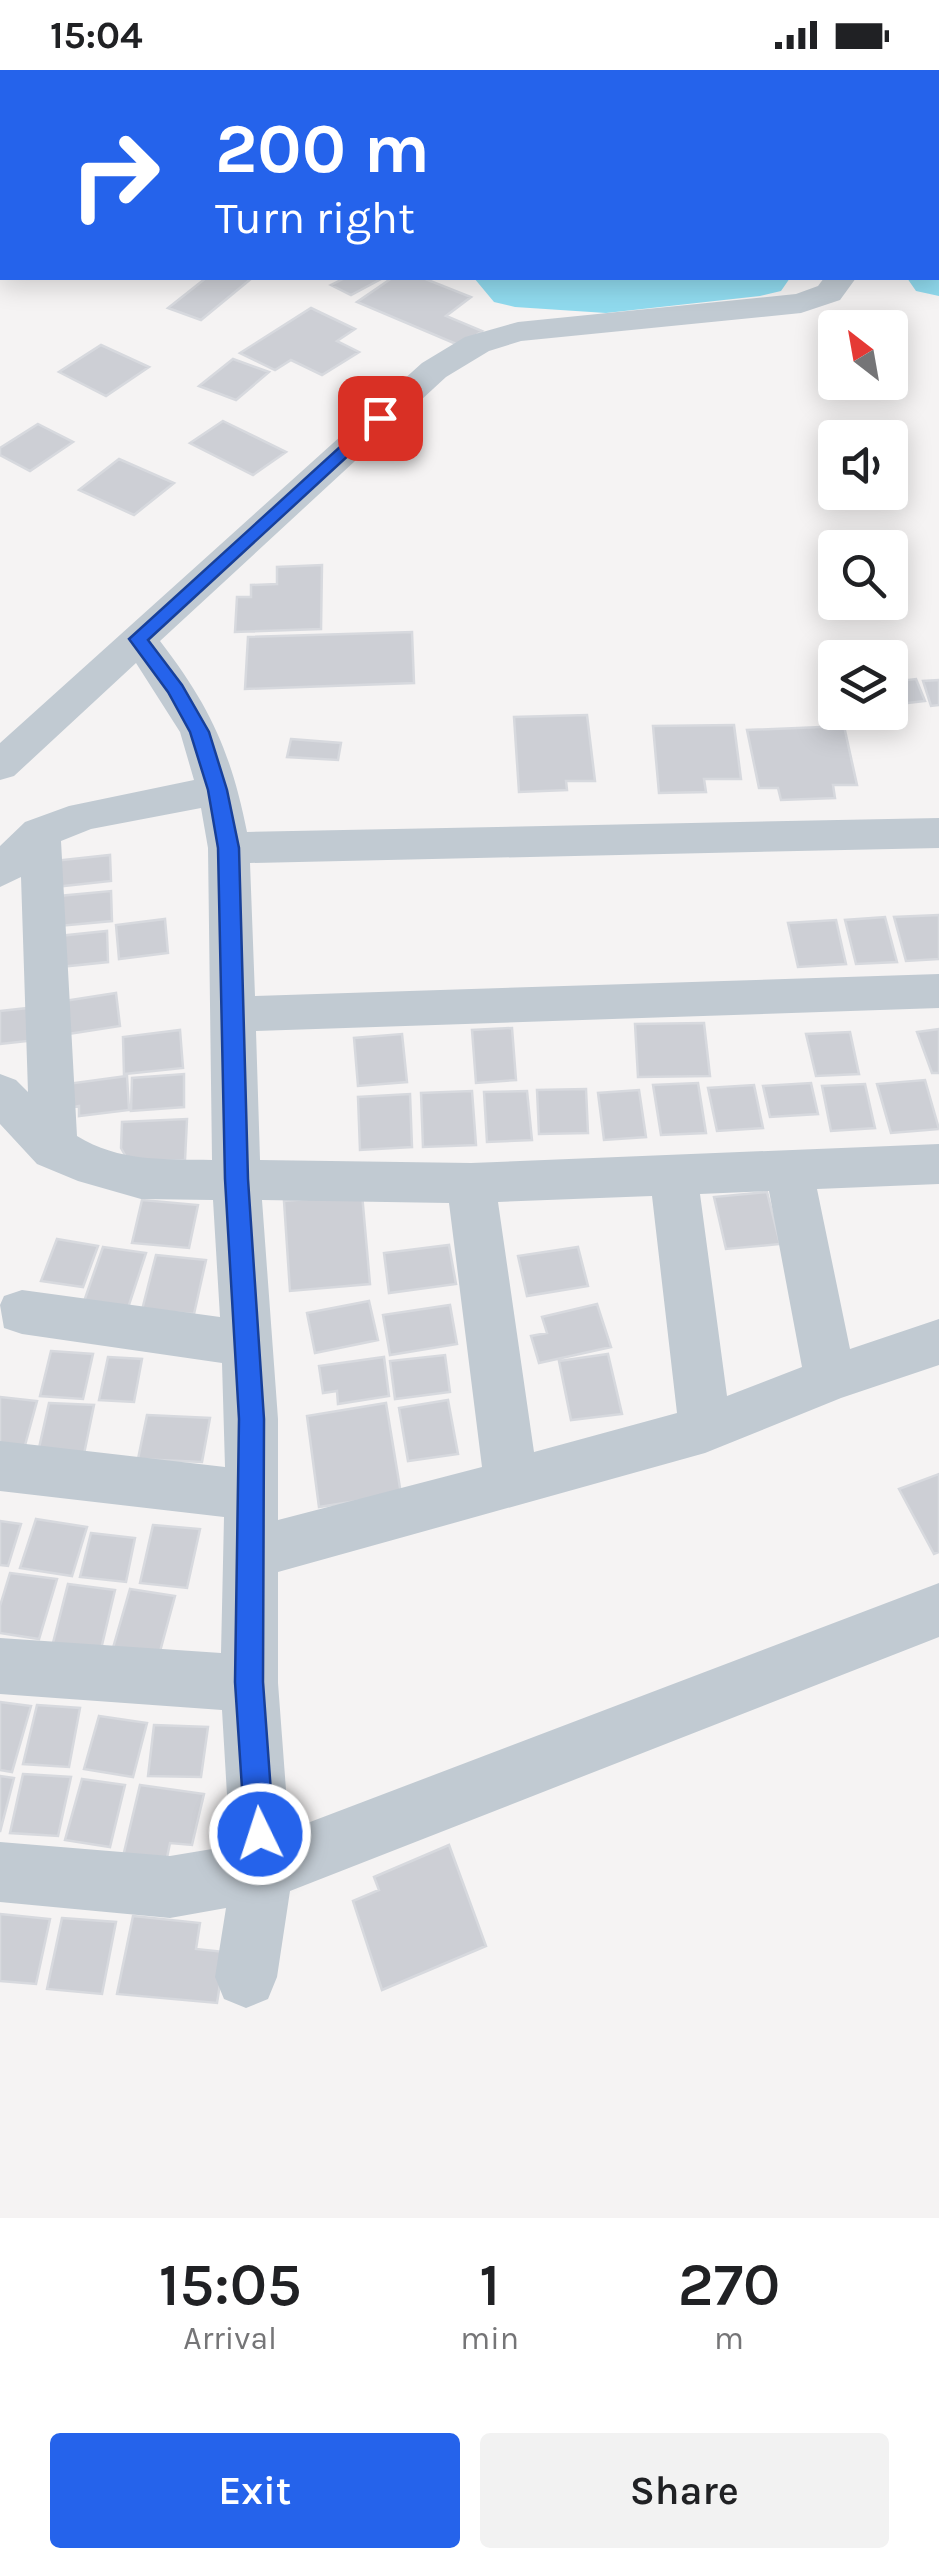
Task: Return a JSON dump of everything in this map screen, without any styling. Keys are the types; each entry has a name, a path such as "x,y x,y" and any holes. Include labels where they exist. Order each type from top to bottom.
{"street":[{"path":"0,766 434,370 477,344 518,332 801,302 829,292 838,280"},
{"path":"138,639 176,689 200,732 218,790 228,848 236,1179 252,1419 249,1682 262,1871 246,1977"},
{"path":"0,871 40,833 106,809 218,790"},
{"path":"40,833 54,1150"},
{"path":"228,848 939,833"},
{"path":"232,1014 939,991"},
{"path":"0,1093 54,1150 97,1171 141,1179 471,1184 939,1164"},
{"path":"789,1170 830,1379"},
{"path":"674,1176 705,1429"},
{"path":"471,1184 512,1483"},
{"path":"22,1312 244,1343"},
{"path":"248,1552 314,1538 705,1429 830,1379 939,1342"},
{"path":"0,1466 253,1495"},
{"path":"0,1872 170,1886 262,1871 939,1610"},
{"path":"0,1666 249,1682"}],"building":[{"path":"203,280 250,280 201,320 168,308"},
{"path":"341,280 379,280 351,295 331,285"},
{"path":"389,280 428,280 471,297 446,316 482,331 461,346 357,302"},
{"path":"311,308 355,329 337,341 359,352 322,375 291,360 275,370 240,353"},
{"path":"101,345 149,367 106,396 59,372"},
{"path":"233,359 269,372 236,400 199,386"},
{"path":"223,421 286,452 253,475 190,443"},
{"path":"38,424 73,442 30,471 0,455 0,448"},
{"path":"119,459 174,483 134,515 79,490"},
{"path":"322,565 321,629 235,632 237,597 251,597 251,585 277,584 277,567"},
{"path":"412,632 414,683 245,689 248,637"},
{"path":"916,679 925,701 908,703 908,680"},
{"path":"939,680 939,705 931,706 923,681"},
{"path":"587,715 595,781 566,781 567,790 519,792 514,717"},
{"path":"734,725 741,779 704,779 706,792 659,793 653,726"},
{"path":"747,730 845,730 857,785 833,785 835,798 781,800 778,788 759,788"},
{"path":"291,739 341,743 338,760 287,757"},
{"path":"110,855 111,881 54,887 53,861"},
{"path":"111,891 112,921 48,927 48,897"},
{"path":"939,915 939,959 906,961 894,917"},
{"path":"885,917 897,962 856,964 845,920"},
{"path":"165,919 168,953 119,959 116,925"},
{"path":"836,920 846,964 798,967 788,923"},
{"path":"107,931 108,962 59,967 59,936"},
{"path":"116,993 120,1026 68,1034 64,1001"},
{"path":"28,1008 28,1041 0,1044 0,1011"},
{"path":"704,1023 710,1076 638,1077 635,1024"},
{"path":"512,1028 516,1080 476,1083 472,1030"},
{"path":"939,1029 939,1073 932,1073 917,1032"},
{"path":"180,1030 183,1068 124,1074 123,1037"},
{"path":"850,1032 859,1074 816,1076 806,1034"},
{"path":"402,1034 407,1082 358,1086 354,1038"},
{"path":"184,1074 184,1107 131,1111 132,1078"},
{"path":"127,1076 129,1110 79,1116 79,1106 68,1108 67,1084"},
{"path":"925,1080 939,1129 891,1133 877,1084"},
{"path":"698,1083 706,1133 661,1135 653,1085"},
{"path":"811,1083 818,1114 770,1117 763,1086"},
{"path":"865,1084 875,1128 831,1131 822,1086"},
{"path":"754,1085 763,1128 717,1131 708,1088"},
{"path":"586,1089 588,1133 539,1134 537,1090"},
{"path":"639,1090 646,1137 604,1140 598,1093"},
{"path":"472,1091 476,1145 423,1147 421,1093"},
{"path":"527,1091 532,1140 487,1142 484,1092"},
{"path":"410,1094 412,1147 360,1150 358,1097"},
{"path":"187,1119 185,1160 129,1162 121,1148 122,1122"},
{"path":"767,1192 780,1244 726,1249 714,1197"},
{"path":"362,1194 370,1284 290,1291 284,1201"},
{"path":"142,1200 198,1205 189,1248 132,1243"},
{"path":"57,1239 98,1246 83,1287 41,1281"},
{"path":"449,1245 456,1284 389,1293 384,1253"},
{"path":"103,1247 146,1253 125,1317 81,1310"},
{"path":"578,1247 588,1286 527,1296 518,1256"},
{"path":"156,1255 206,1260 194,1314 142,1310"},
{"path":"369,1301 378,1340 315,1353 307,1313"},
{"path":"597,1304 611,1347 539,1363 531,1336 547,1333 542,1317"},
{"path":"450,1305 457,1344 390,1355 383,1315"},
{"path":"51,1351 93,1354 83,1399 40,1396"},
{"path":"608,1354 622,1414 571,1420 559,1361"},
{"path":"445,1355 450,1392 395,1399 390,1361"},
{"path":"108,1357 142,1359 134,1402 99,1400"},
{"path":"384,1357 389,1396 338,1404 337,1391 323,1393 319,1366"},
{"path":"0,1397 37,1401 24,1449 0,1447"},
{"path":"448,1400 458,1454 408,1461 399,1408"},
{"path":"49,1403 94,1405 83,1459 37,1457"},
{"path":"386,1403 401,1494 319,1507 307,1416"},
{"path":"147,1415 210,1418 202,1462 138,1459"},
{"path":"939,1474 939,1552 934,1554 899,1489"},
{"path":"36,1519 87,1527 72,1576 20,1568"},
{"path":"0,1521 21,1524 8,1566 0,1565"},
{"path":"153,1525 200,1529 187,1588 140,1583"},
{"path":"91,1533 135,1538 126,1582 80,1577"},
{"path":"10,1573 57,1579 39,1639 0,1633 0,1606"},
{"path":"68,1584 115,1590 101,1649 53,1643"},
{"path":"130,1589 175,1596 159,1655 113,1648"},
{"path":"0,1702 31,1706 12,1772 0,1770"},
{"path":"37,1705 80,1708 69,1767 23,1764"},
{"path":"99,1716 147,1723 133,1777 84,1769"},
{"path":"154,1725 208,1727 201,1777 148,1776"},
{"path":"23,1774 71,1777 58,1836 10,1833"},
{"path":"0,1776 14,1778 0,1832"},
{"path":"82,1779 125,1785 110,1847 65,1840"},
{"path":"140,1785 204,1794 192,1845 170,1843 165,1867 122,1861"},
{"path":"449,1845 486,1946 382,1990 353,1901 379,1890 374,1877"},
{"path":"0,1914 50,1919 36,1984 0,1981"},
{"path":"133,1916 200,1923 196,1949 225,1952 217,2003 117,1994"},
{"path":"62,1918 116,1922 102,1994 47,1989"}],"waterway":[{"path":"506,280 515,289 606,295 742,280"}],"route":[{"path":"260,1834 249,1682 252,1419 236,1179 228,848 218,790 200,732 176,689 138,639 380,418"}]}
